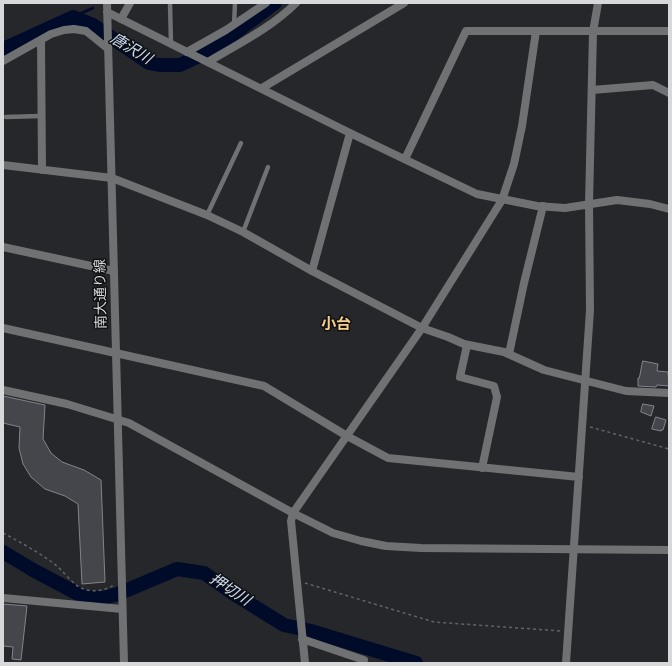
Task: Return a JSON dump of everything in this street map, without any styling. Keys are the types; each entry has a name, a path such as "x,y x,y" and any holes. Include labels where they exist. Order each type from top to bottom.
{"street":[{"name":"南大通り線","path":"107,3 116,354 116,420 122,609"},
{"path":"121,19 130,3"},
{"path":"189,52 234,25 266,3"},
{"path":"206,61 274,22 296,3"},
{"path":"262,88 404,3"},
{"path":"566,663 590,310 589,204 593,32 598,3"},
{"path":"107,12 350,133 477,194 502,200 565,208 617,200 650,204 669,209"},
{"path":"3,61 41,40 64,30 86,30 107,45"},
{"path":"405,159 466,31 669,31"},
{"path":"305,663 291,521 293,513 422,328 502,200 514,164 522,126 536,31"},
{"path":"41,40 42,170"},
{"path":"592,90 653,86 669,93"},
{"path":"312,272 350,133"},
{"path":"3,165 112,178 207,215 244,232 312,272 422,328 467,345 509,354 544,370 626,391 669,393"},
{"path":"509,354 524,283 543,206"},
{"path":"3,247 114,271"},
{"path":"3,328 264,386 347,436 388,458 579,477"},
{"path":"467,345 460,377 494,386 497,397 482,468"},
{"path":"3,390 67,404 129,423 293,513 333,533 361,541 386,546 421,548 669,550"},
{"path":"3,598 122,609 124,663"},
{"path":"302,637 364,660"}],"lane":[{"path":"170,3 172,44"},
{"path":"234,25 235,3"},
{"path":"6,118 41,116"},
{"path":"207,215 241,143"},
{"path":"244,232 268,167"}],"path":[{"path":"583,425 669,449"},
{"path":"3,533 54,564 81,588 93,591 108,589 122,583"},
{"path":"297,580 434,622 569,632"}],"building":[{"path":"643,361 658,364 657,371 668,372 669,386 638,386 638,378"},
{"path":"3,396 45,405 43,439 51,453 62,462 84,470 101,480 105,582 82,584 78,504 65,496 45,489 31,477 23,464 19,448 20,427 3,423"},
{"path":"643,404 654,406 651,416 641,412"},
{"path":"656,417 666,420 663,430 661,431 652,429"},
{"path":"3,604 27,606 21,660 12,659 13,647 3,646"}],"waterway":[{"name":"唐沢川","path":"3,49 73,17 93,25 149,63 159,65 180,65 208,52 275,3"},
{"path":"73,17 93,8"},
{"name":"押切川","path":"3,552 84,597 103,598 118,594 177,569 204,573 234,594 284,625 311,631 416,663"}],"district":[{"name":"小台","path":"336,325"}]}
